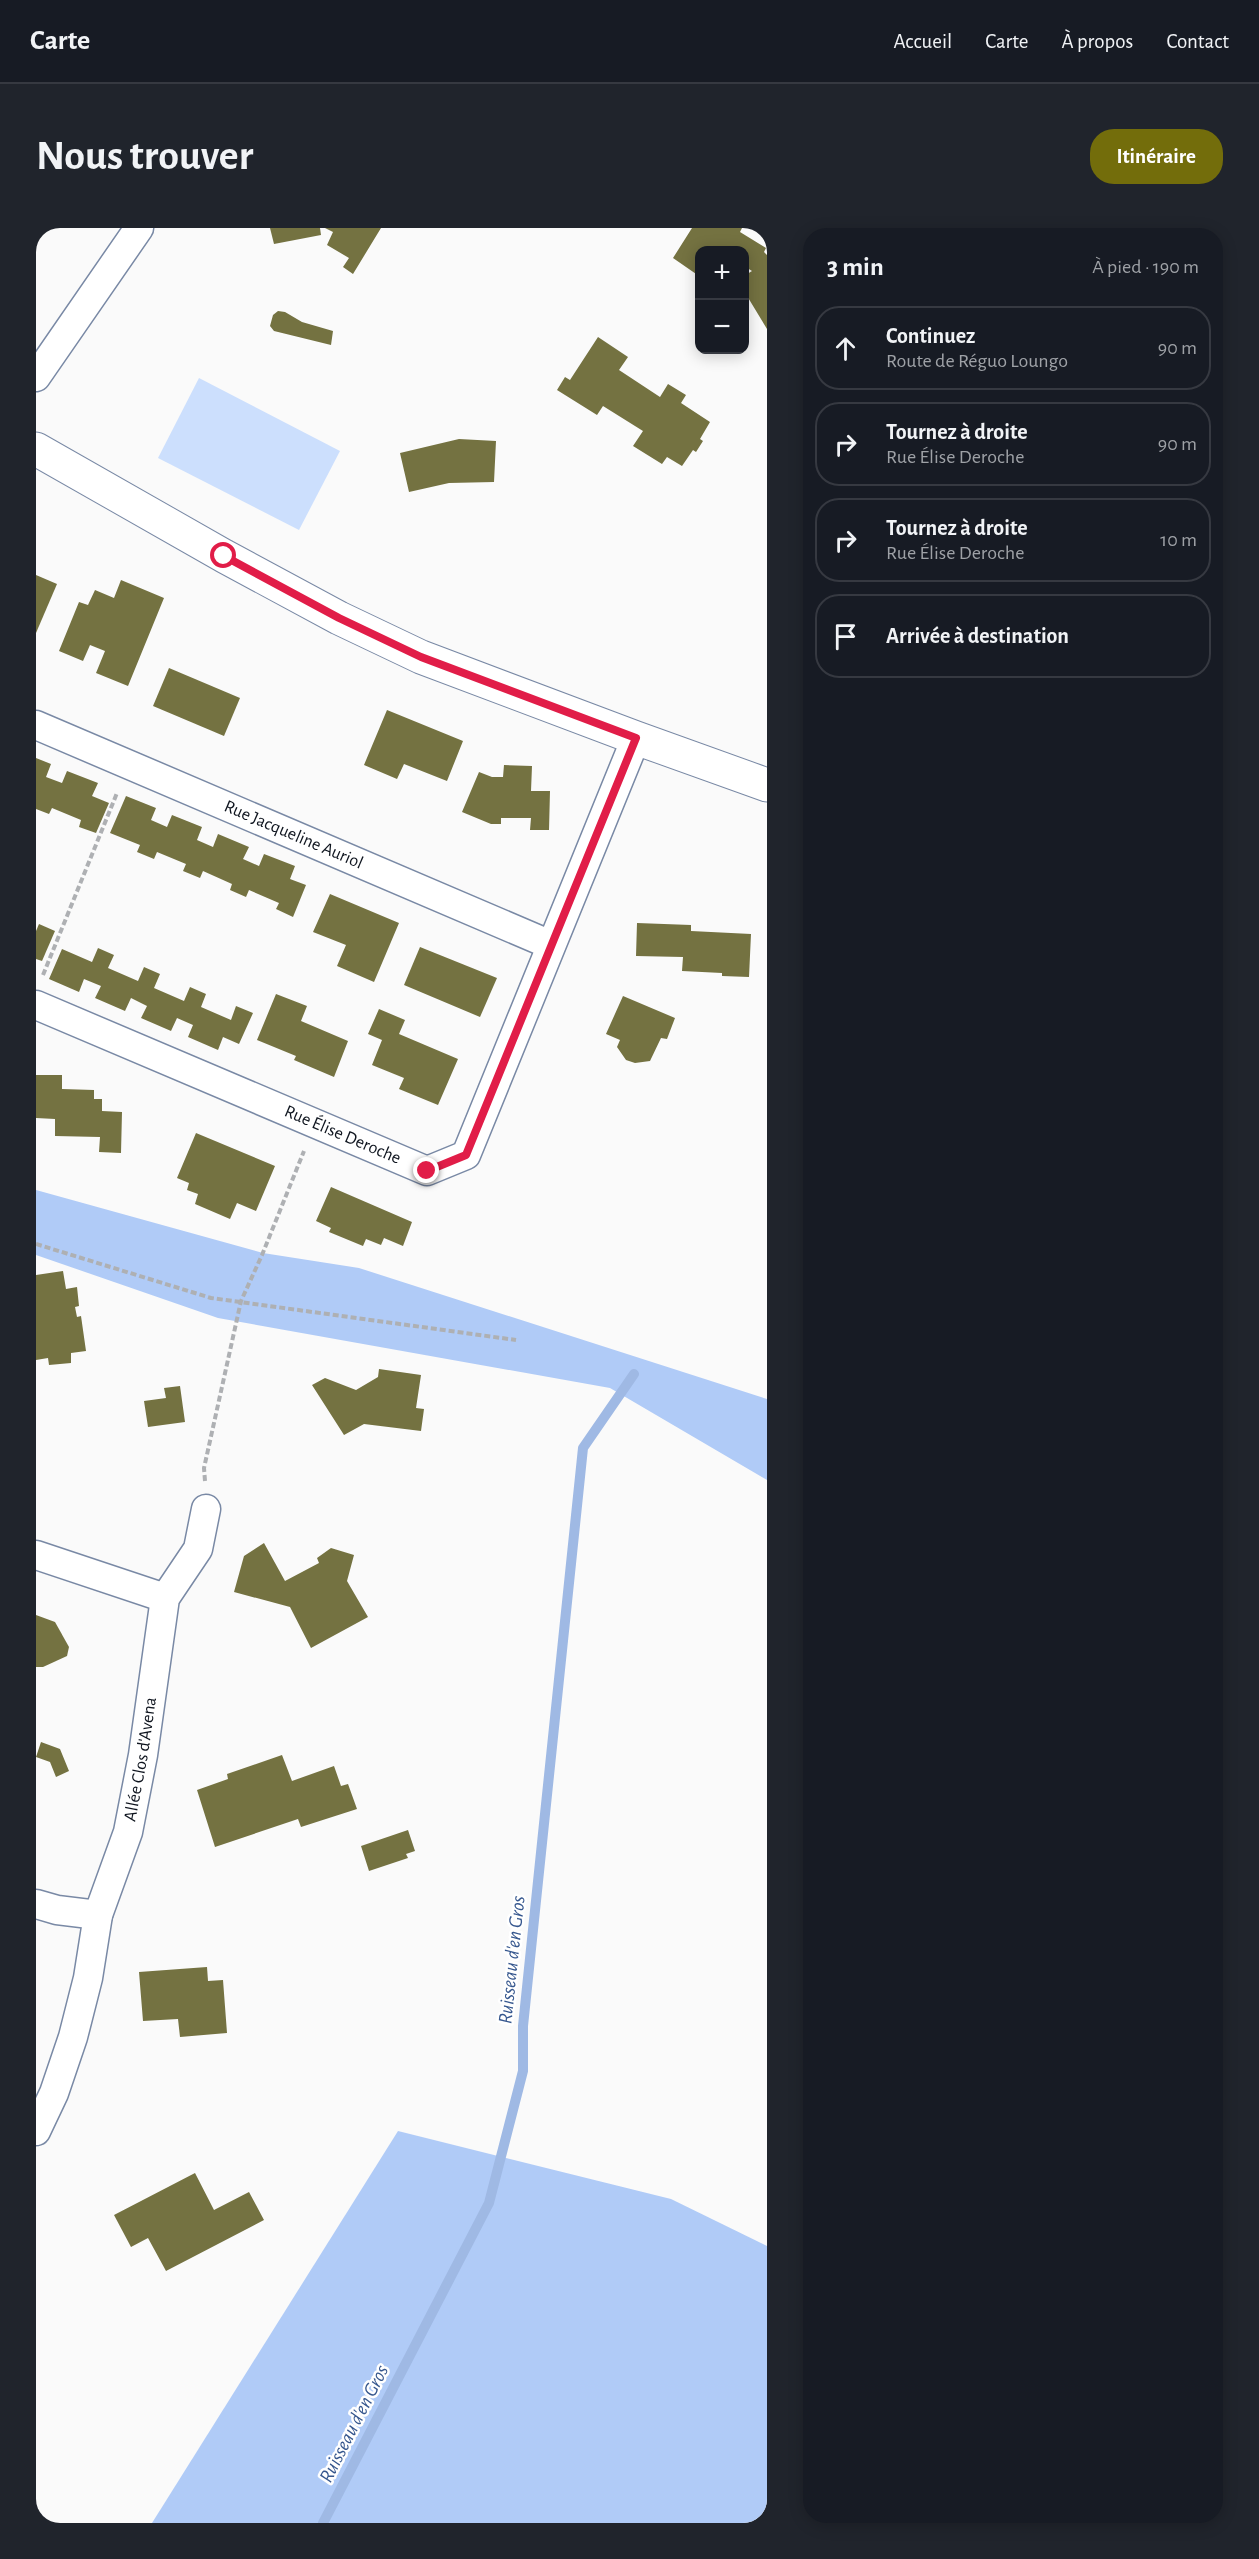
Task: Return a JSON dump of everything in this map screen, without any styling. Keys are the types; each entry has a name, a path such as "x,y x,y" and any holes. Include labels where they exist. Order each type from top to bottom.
{"street":[{"path":"36,377 139,228"},
{"path":"36,449 224,556 349,623 421,657 767,785"},
{"name":"Rue Jacqueline Auriol","path":"36,725 551,945"},
{"name":"Rue Élise Deroche","path":"38,993 315,1124 427,1171 466,1155 636,738"},
{"name":"Allée Clos d'Avena","path":"36,2130 54,2093 73,2037 88,1978 98,1915 128,1832 143,1755 165,1598 198,1549 206,1509"},
{"path":"36,1555 165,1598"},
{"path":"36,1904 57,1910 98,1915"}],"path":[{"path":"38,993 129,765"},
{"path":"206,1509 204,1468 241,1301 315,1124"},
{"path":"36,1244 211,1298 516,1340"}],"shaded area":[{"path":"199,378 340,451 299,530 158,458"},
{"path":"36,1190 263,1253 359,1268 767,1399 767,1480 610,1388 218,1318 36,1255"},
{"path":"398,2131 671,2199 767,2246 767,2523 152,2523"}],"building":[{"path":"270,228 320,228 321,235 274,244"},
{"path":"325,228 381,228 353,274 343,267 349,258 327,245 333,232"},
{"path":"692,228 742,228 740,232 766,248 764,252 767,255 767,329 749,299 749,273 752,271 749,269 749,246 695,246 695,273 673,258"},
{"path":"278,311 285,312 302,322 333,331 331,345 274,331 270,326 273,315"},
{"path":"598,337 628,357 619,370 660,397 668,384 686,395 681,403 710,422 700,439 703,441 696,452 693,450 682,466 667,457 662,464 633,446 643,431 603,406 597,415 557,390 565,377 570,380"},
{"path":"459,439 496,441 494,482 449,483 409,492 400,453"},
{"path":"36,575 57,584 36,633"},
{"path":"121,580 164,598 128,686 96,673 105,651 90,645 83,661 59,651 79,602 88,605 95,590 114,598"},
{"path":"169,668 240,698 224,736 153,706"},
{"path":"387,710 463,741 447,781 404,764 397,779 364,765"},
{"path":"36,758 51,764 46,777 62,783 67,771 98,783 92,796 109,803 96,833 79,827 81,820 52,808 49,814 36,809"},
{"path":"504,765 532,766 531,791 550,791 549,830 530,830 531,818 501,818 501,824 491,824 462,812 479,772 492,777 503,777"},
{"path":"126,796 156,808 151,820 167,827 172,815 202,827 197,840 213,847 218,834 249,847 243,859 259,866 264,854 295,866 290,879 306,885 293,917 276,909 279,903 249,890 246,897 230,890 232,884 203,871 200,878 183,871 186,864 157,852 154,859 137,852 140,845 110,833"},
{"path":"330,894 399,923 374,982 337,966 346,945 313,932"},
{"path":"637,923 691,925 691,931 751,934 749,977 682,971 683,957 636,956"},
{"path":"39,924 55,931 42,961 36,959 36,931"},
{"path":"420,947 497,978 480,1017 404,985"},
{"path":"98,948 114,955 108,968 138,981 144,967 160,974 154,988 184,1001 190,987 206,994 201,1007 231,1020 236,1006 253,1013 239,1044 223,1037 218,1050 188,1037 193,1025 177,1018 171,1031 141,1018 147,1006 131,998 125,1011 95,998 101,986 84,979 79,992 49,979 62,949 92,962"},
{"path":"276,994 307,1006 301,1021 348,1041 334,1077 294,1060 296,1056 257,1040"},
{"path":"623,996 675,1018 667,1039 661,1038 650,1061 635,1063 626,1060 617,1047 620,1040 606,1034"},
{"path":"379,1009 405,1020 399,1034 458,1059 438,1105 399,1089 404,1078 372,1065 382,1040 368,1034"},
{"path":"36,1075 62,1075 62,1089 94,1090 94,1099 102,1099 102,1111 122,1112 121,1153 99,1152 100,1137 55,1136 55,1119 36,1118"},
{"path":"196,1133 275,1166 256,1211 237,1203 230,1219 195,1204 198,1194 187,1190 189,1183 177,1178"},
{"path":"331,1187 412,1222 403,1246 384,1238 381,1245 366,1239 363,1246 329,1232 331,1228 316,1221"},
{"path":"63,1271 66,1289 77,1287 79,1306 75,1307 77,1317 81,1316 86,1351 71,1353 71,1363 49,1365 48,1358 36,1360 36,1275"},
{"path":"379,1369 421,1375 416,1408 424,1409 421,1431 364,1424 344,1435 312,1385 325,1378 356,1390 378,1377"},
{"path":"180,1386 185,1422 148,1427 144,1401 166,1398 164,1388"},
{"path":"264,1543 285,1581 319,1563 317,1558 331,1548 354,1555 347,1581 368,1617 311,1648 290,1607 234,1592 244,1556"},
{"path":"36,1615 55,1622 69,1647 67,1656 43,1667 36,1667"},
{"path":"41,1742 60,1749 69,1771 56,1777 50,1762 36,1757"},
{"path":"282,1755 292,1781 334,1766 341,1786 348,1784 357,1809 301,1827 298,1819 215,1847 197,1790 228,1779 227,1774"},
{"path":"408,1830 415,1851 406,1854 408,1858 369,1871 361,1846"},
{"path":"207,1967 208,1981 223,1980 227,2033 180,2037 178,2019 143,2021 139,1972"},
{"path":"195,2173 214,2210 249,2192 264,2220 166,2271 148,2238 131,2247 114,2215"}],"waterway":[{"name":"Ruisseau d'en Gros","path":"323,2523 489,2203 523,2071 523,2026 583,1448 634,1374"}],"route":[{"path":"224,556 339,618 421,657 636,738 466,1155 427,1171"}]}
